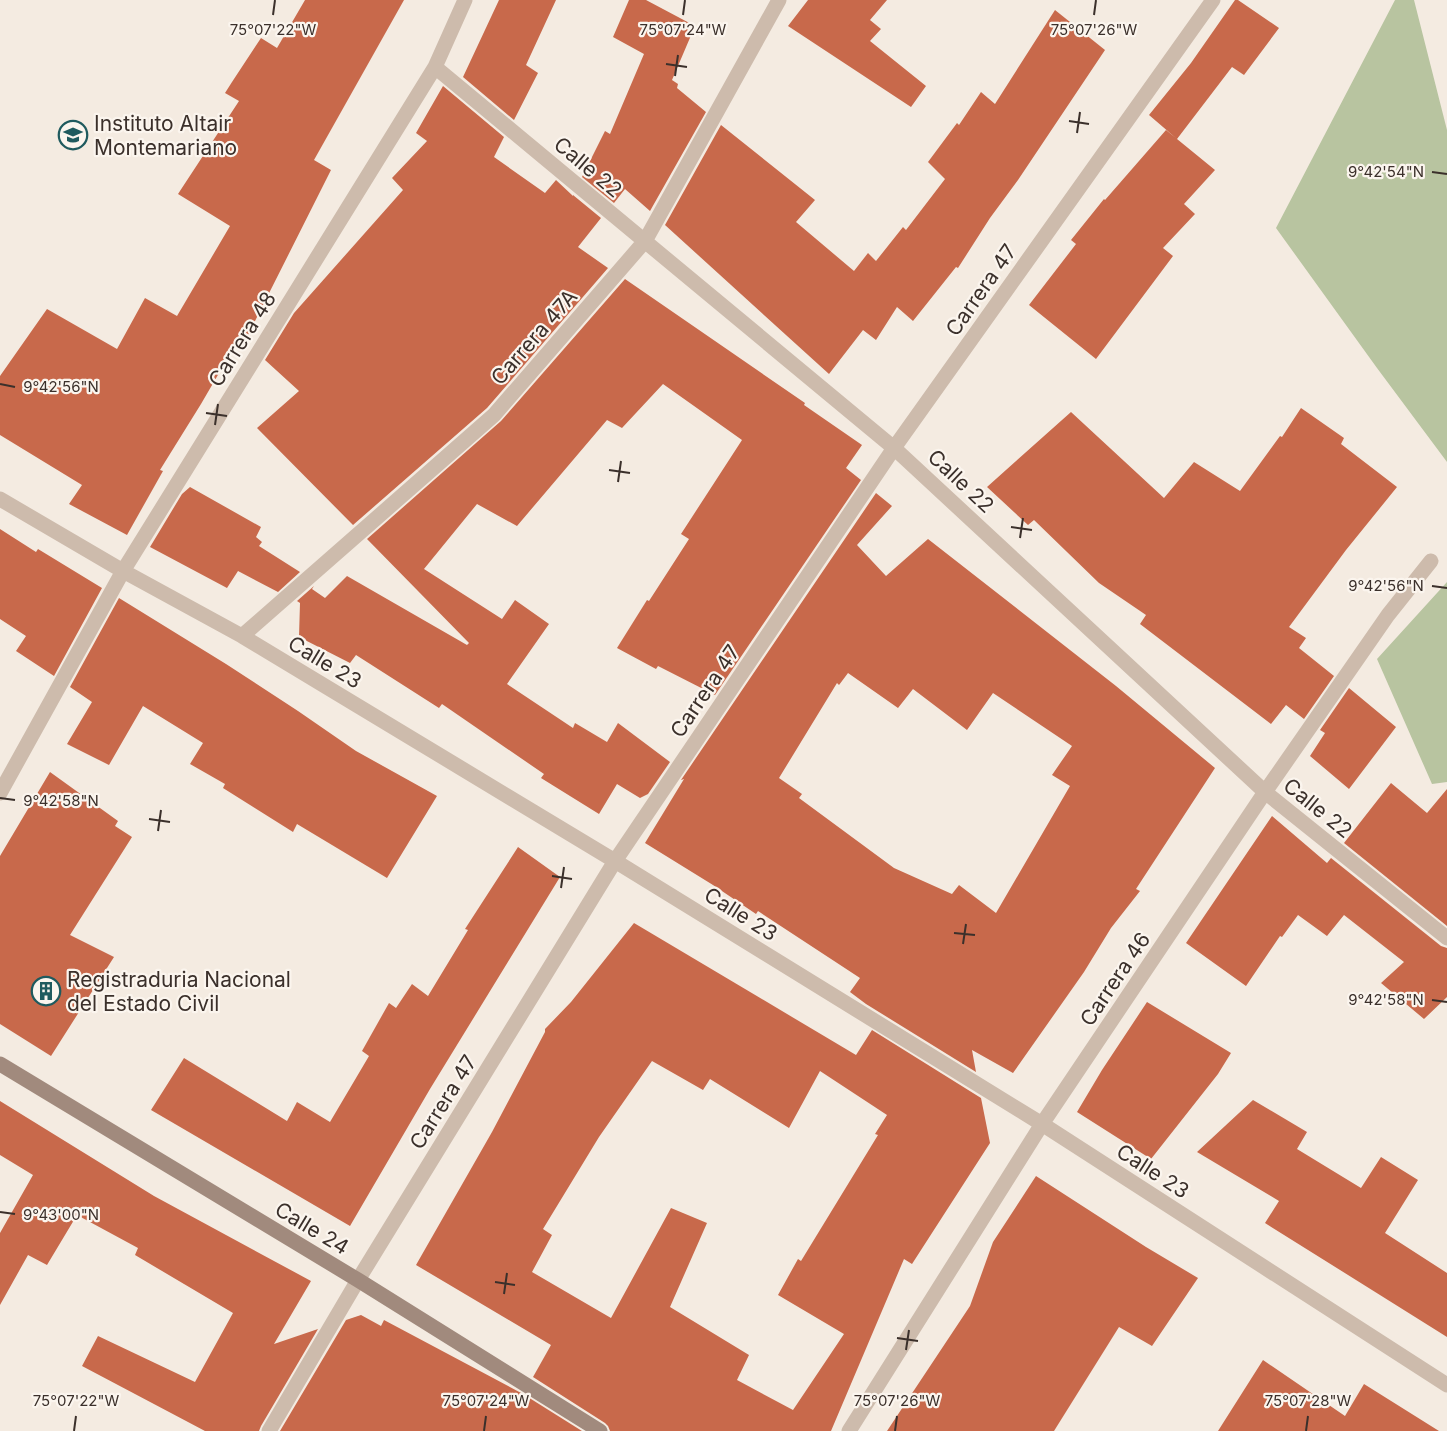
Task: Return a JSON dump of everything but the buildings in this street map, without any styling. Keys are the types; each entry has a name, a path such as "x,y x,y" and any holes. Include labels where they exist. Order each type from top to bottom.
{"main road":[{"name":"Calle 24","path":"0,1064 358,1280 600,1431"}],"street":[{"name":"Carrera 48","path":"0,793 123,571 435,68 465,0"},
{"name":"Carrera 47A","path":"242,636 494,416 645,241 779,0"},
{"name":"Carrera 47","path":"269,1431 358,1280 615,861 894,448 1213,0"},
{"name":"Calle 22","path":"435,68 894,448 1265,792 1447,938"},
{"name":"Calle 23","path":"0,499 123,571 242,636 615,861 1042,1124 1447,1384"},
{"name":"Carrera 46","path":"849,1431 1042,1124 1265,792 1388,615 1431,561"}],"green space":[{"path":"1395,0 1414,0 1447,130 1447,462 1276,228"},
{"path":"1447,582 1447,782 1432,784 1377,659"}],"place":[{"name":"Instituto Altair Montemariano","path":"73,135"},
{"name":"Registraduria Nacional del Estado Civil","path":"46,991"}]}
